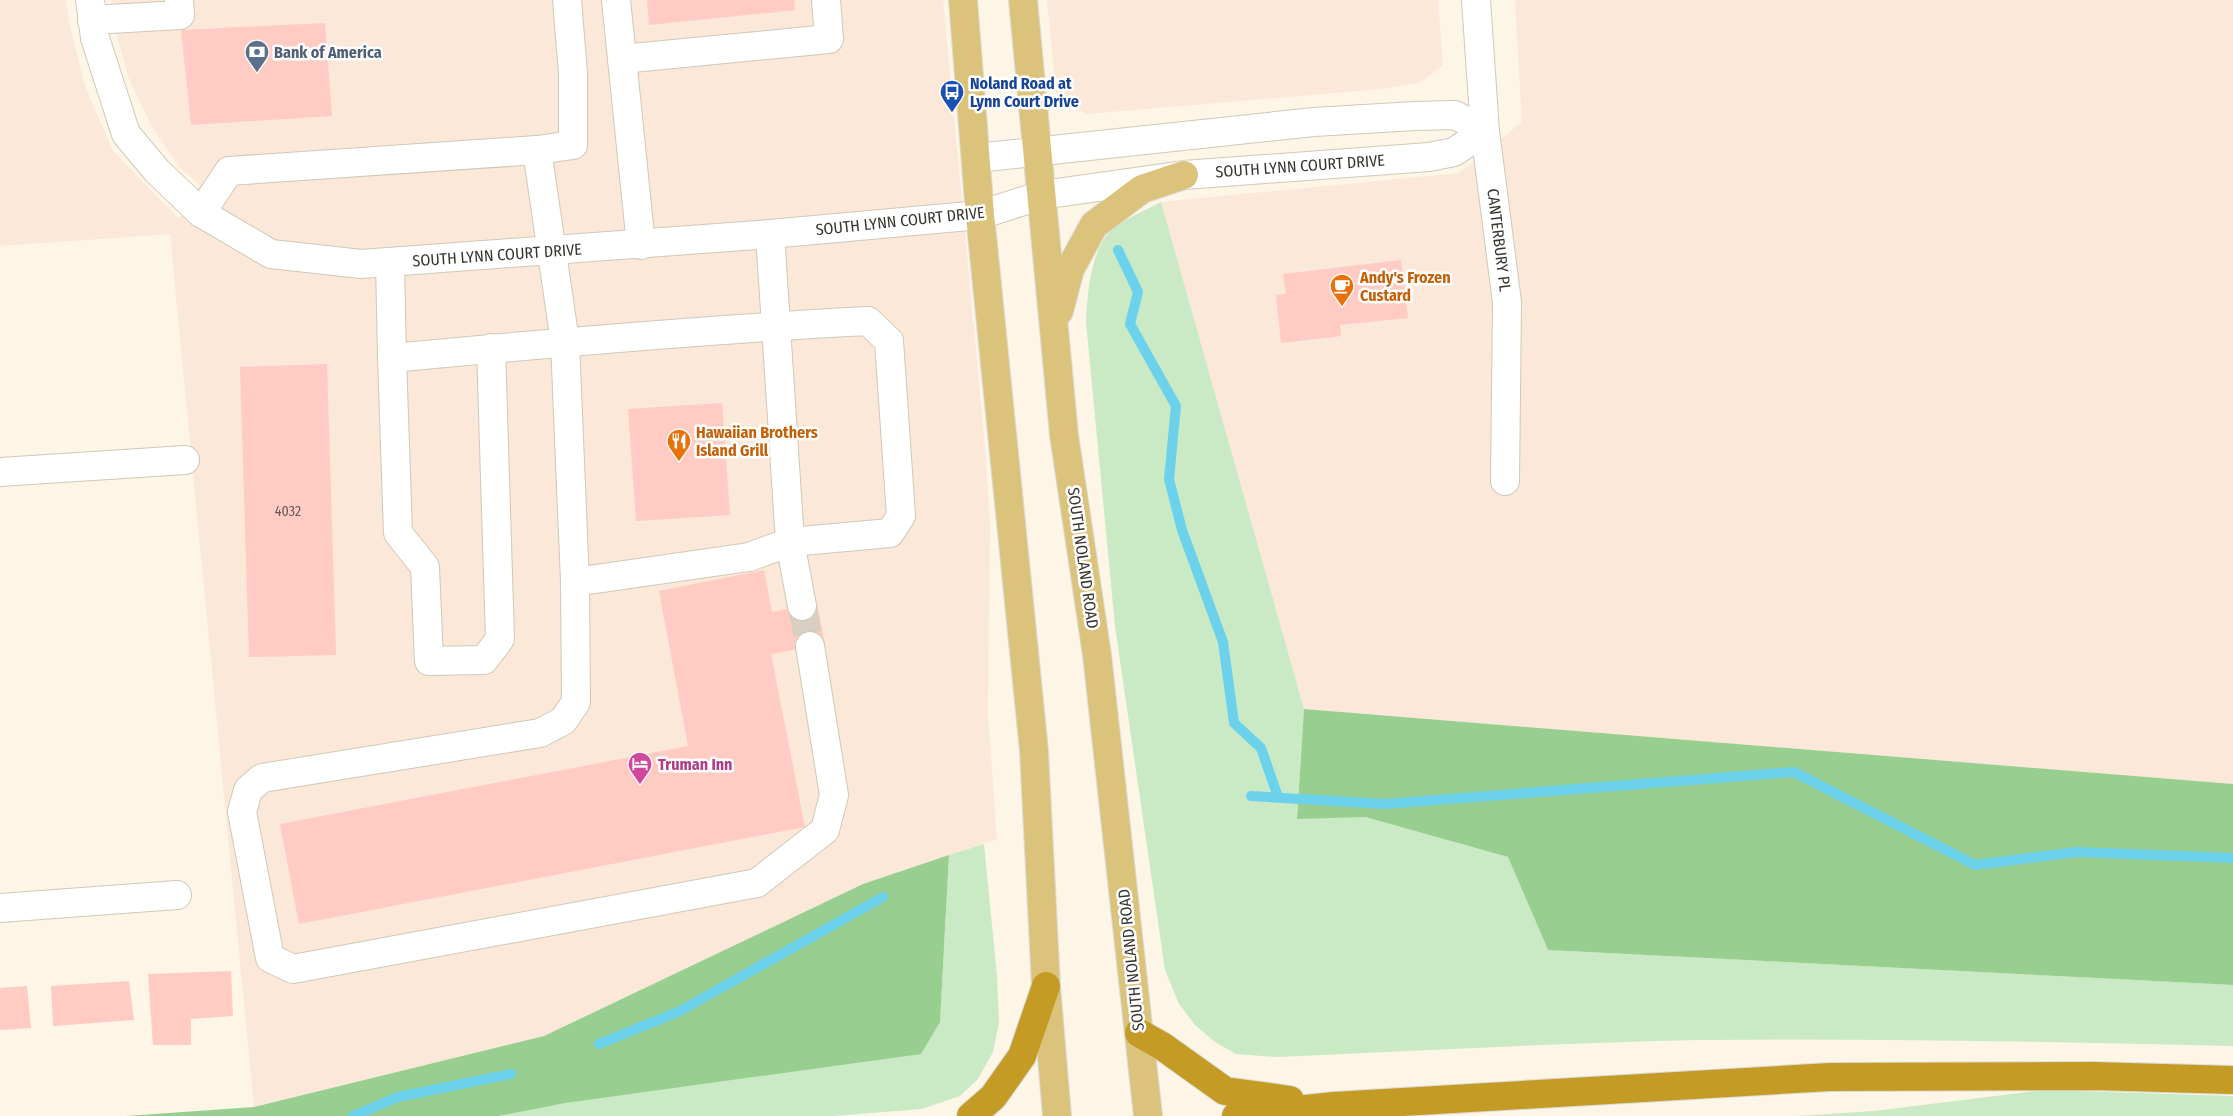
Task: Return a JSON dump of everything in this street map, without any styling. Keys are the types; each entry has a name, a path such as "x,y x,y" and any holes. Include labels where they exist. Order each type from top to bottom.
{"highway":[{"path":"971,1116 993,1098 1022,1056 1046,986"},
{"path":"1139,1033 1162,1046 1225,1091 1334,1106"},
{"path":"1236,1116 1334,1106 1830,1077 2093,1076 2233,1080"}],"main road":[{"path":"963,0 977,158 980,215 1034,751 1046,986 1058,1116"},
{"name":"SOUTH NOLAND ROAD","path":"1024,0 1064,435 1097,655 1148,1116"},
{"path":"1054,326 1070,269 1094,225 1142,189 1184,175"}],"street":[{"path":"91,10 180,15 179,0"},
{"path":"201,213 229,171 538,150 573,145 573,73 567,0"},
{"path":"616,0 641,244"},
{"path":"622,59 829,39 826,0"},
{"name":"CANTERBURY PL","path":"1476,0 1486,131 1507,302 1505,481"},
{"name":"SOUTH LYNN COURT DRIVE","path":"91,10 95,38 126,134 156,171 201,213 271,254 361,264 551,252 980,215 1042,195 1184,175 1429,157 1454,152 1486,131"},
{"path":"977,158 1314,122 1415,116 1455,115 1486,131"},
{"path":"538,150 565,342 575,582 576,702 563,721 540,733 262,778 248,790 242,812 270,958 293,969 757,883 825,830 834,795 810,646"},
{"path":"770,234 790,542 802,606"},
{"path":"390,262 398,533 425,567 429,661 484,660 500,639 491,348"},
{"path":"392,358 565,342 868,321 889,341 901,516 890,533 790,542 749,557 575,582"},
{"path":"0,472 185,460"},
{"path":"0,908 177,895"}],"shaded area":[{"path":"0,0 66,0 70,27 86,89 113,151 179,219 200,185 180,168 152,127 129,79 113,22 111,0 943,0 985,447 990,526 988,716 997,839 863,884 544,1036 254,1107 170,234 0,246"},
{"path":"1047,0 1438,0 1443,65 1421,82 1381,89 1087,114 1057,98"},
{"path":"1515,0 2233,0 2233,784 1304,709 1161,202 1459,173 1522,122"}],"green space":[{"path":"1161,202 1304,709 1297,818 1365,817 1508,857 1548,950 2233,985 2233,1046 1899,1040 1699,1040 1277,1057 1236,1054 1215,1042 1195,1025 1179,1004 1165,970 1115,626 1086,322 1089,286 1095,259 1106,237 1124,221"},
{"path":"1304,709 2233,784 2233,985 1548,950 1508,857 1365,817 1297,819"},
{"path":"984,844 997,976 999,1023 993,1052 978,1079 960,1096 922,1109 833,1116 500,1116 940,1022 949,855"},
{"path":"949,855 940,1022 921,1054 565,1103 499,1116 126,1116 254,1107 544,1036 863,884"},
{"path":"2044,1090 2233,1096 2233,1116 1798,1116 1874,1111"}],"building":[{"path":"647,0 794,0 795,10 649,25"},
{"name":"Bank of America","path":"325,23 332,116 191,125 181,30"},
{"name":"Andy's Frozen Custard","path":"1401,260 1408,318 1340,325 1341,336 1281,343 1276,295 1286,294 1283,274"},
{"path":"327,364 336,655 249,657 240,367"},
{"name":"Hawaiian Brothers Island Grill","path":"722,403 730,515 636,521 628,409"},
{"name":"Truman Inn","path":"764,570 772,612 817,603 825,644 771,654 805,827 299,924 280,824 688,746 659,591"},
{"path":"231,971 233,1016 191,1019 191,1045 153,1045 148,974"},
{"path":"129,981 134,1020 53,1026 51,986"},
{"path":"27,986 31,1028 0,1030 0,988"}],"waterway":[{"path":"1118,250 1138,292 1130,324 1176,406 1169,479 1182,530 1223,642 1234,723 1261,748 1278,797"},
{"path":"1251,796 1385,804 1794,772 1975,865 2076,852 2233,858"},
{"path":"599,1044 680,1011 883,897"},
{"path":"353,1116 398,1097 511,1074"}],"tunnel":[{"path":"802,606 810,646"}],"place":[{"name":"Bank of America","path":"257,73"},
{"name":"Noland Road at Lynn Court Drive","path":"952,113"},
{"name":"Andy's Frozen Custard","path":"1342,307"},
{"name":"Hawaiian Brothers Island Grill","path":"679,462"},
{"name":"Truman Inn","path":"640,785"}]}
